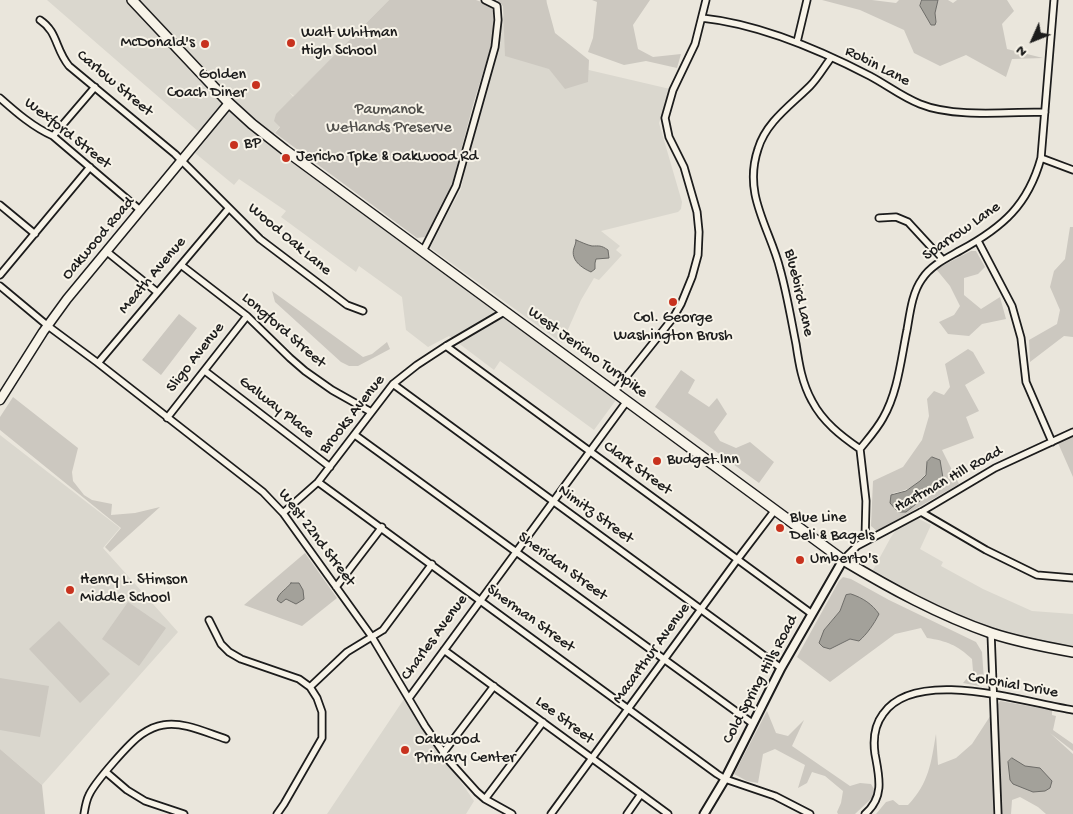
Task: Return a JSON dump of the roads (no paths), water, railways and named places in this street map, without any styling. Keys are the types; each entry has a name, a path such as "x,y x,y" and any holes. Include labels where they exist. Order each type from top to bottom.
{"main road":[{"name":"West Jericho Turnpike","path":"132,0 230,104 252,124 320,177 843,560 917,602 991,633 1028,644 1073,652"},
{"name":"Oakwood Road","path":"2,394 67,299 230,104"}],"street":[{"path":"423,251 456,186 495,47 498,20 497,6 485,0"},
{"path":"614,392 673,318 692,277 698,255 699,232 697,212 684,167 669,137 665,118 673,90 695,44 706,0"},
{"path":"797,42 807,0"},
{"name":"Sparrow Lane","path":"860,449 883,418 894,392 913,300 922,278 943,260 978,241 1002,224 1021,203 1036,176 1041,158 1054,0"},
{"name":"Robin Lane","path":"702,18 753,28 797,42 869,76 921,104 958,112 1045,112"},
{"name":"Carlow Street","path":"40,20 48,26 53,34 62,59 68,66 182,160"},
{"name":"Bluebird Lane","path":"831,58 812,84 780,114 763,136 754,165 753,182 761,215 780,267 799,369 812,403 834,430 860,449"},
{"path":"53,136 95,87"},
{"name":"Wexford Street","path":"0,98 39,130 53,136 140,210"},
{"path":"1041,158 1073,170"},
{"name":"Wood Oak Lane","path":"182,160 278,254 348,305 363,311"},
{"path":"0,276 90,167"},
{"path":"0,206 35,234"},
{"name":"Meath Avenue","path":"98,363 229,208"},
{"path":"879,218 896,217 908,222 943,260"},
{"path":"978,241 1012,306 1020,338 1026,382 1052,442"},
{"path":"106,251 157,292"},
{"name":"Longford Street","path":"181,265 247,316 305,371 332,390 371,412"},
{"name":"West 22nd Street","path":"0,286 48,326 263,492 282,513 372,637 443,753 463,778 485,799 512,814"},
{"name":"Brooks Avenue","path":"282,513 318,482 393,384 417,364 504,312"},
{"name":"Sligo Avenue","path":"167,418 247,316"},
{"name":"Clark Street","path":"446,346 812,614"},
{"name":"Galway Place","path":"205,371 330,467"},
{"name":"Nimitz Street","path":"393,384 781,668"},
{"name":"Charles Avenue","path":"409,698 627,401"},
{"name":"Hartman Hill Road","path":"843,560 865,541 922,512 995,468 1073,432"},
{"name":"Sheridan Street","path":"355,435 752,723"},
{"path":"860,449 866,501 865,541"},
{"name":"Sherman Street","path":"318,482 725,778"},
{"name":"Macarthur Avenue","path":"551,814 775,510"},
{"path":"922,512 986,550 1037,575 1073,578"},
{"path":"336,587 382,527"},
{"name":"Cold Spring Hills Road","path":"704,814 725,778 781,668 843,560"},
{"path":"310,687 347,652 383,630 432,564"},
{"path":"209,620 221,644 229,652 241,659 294,676 310,687 317,698 322,712 322,738 284,804 276,814"},
{"path":"991,633 998,814"},
{"name":"Lee Street","path":"444,650 668,814"},
{"path":"443,753 494,686"},
{"name":"Colonial Drive","path":"865,814 875,801 880,789 874,736 876,725 888,706 898,699 922,692 963,690 992,693 1073,710"},
{"path":"485,799 543,722"},
{"path":"84,814 89,795 96,783 141,734 163,724 186,726 226,739"},
{"path":"106,772 127,790 145,801 184,814"},
{"path":"725,778 775,796 810,814"},
{"path":"627,814 642,794"}],"place":[{"name":"Walt Whitman High School","path":"291,43"},
{"name":"McDonald's","path":"205,44"},
{"name":"Golden Coach Diner","path":"256,85"},
{"name":"BP","path":"234,145"},
{"name":"Jericho Tpke & Oakwood Rd","path":"286,158"},
{"name":"Col. George Washington Brush","path":"673,302"},
{"name":"Budget Inn","path":"657,461"},
{"name":"Blue Line Deli & Bagels","path":"780,528"},
{"name":"Umberto's","path":"800,560"},
{"name":"Henry L. Stimson Middle School","path":"70,590"},
{"name":"Oakwood Primary Center","path":"405,750"}],"park label":[{"name":"Paumanok Wetlands Preserve","path":"389,120"}]}
